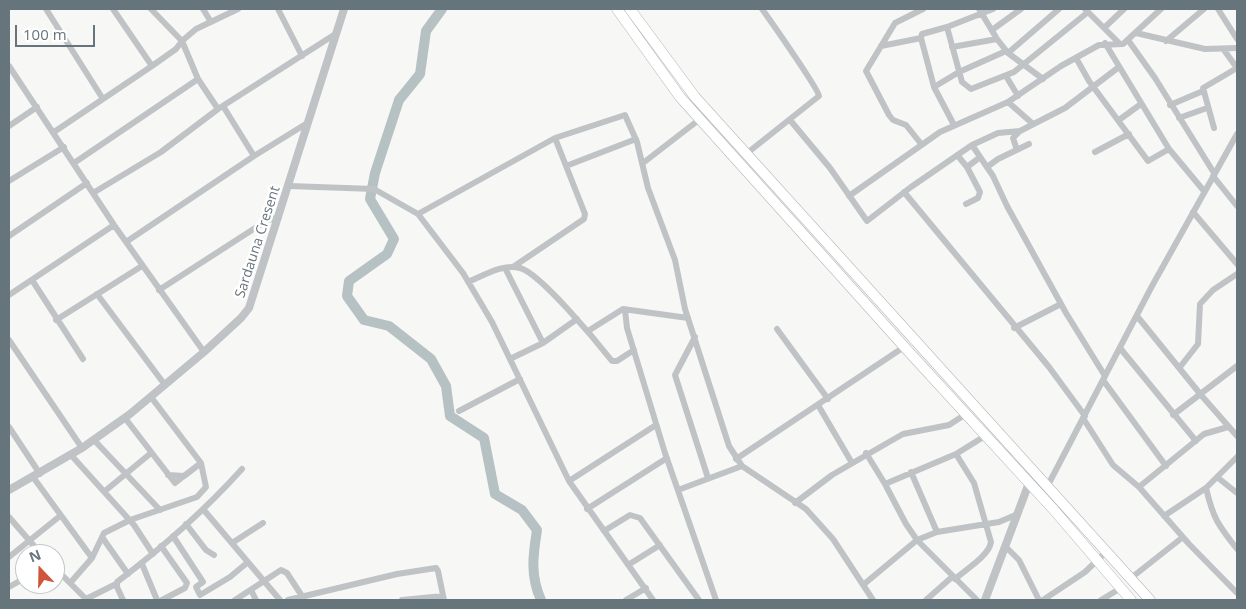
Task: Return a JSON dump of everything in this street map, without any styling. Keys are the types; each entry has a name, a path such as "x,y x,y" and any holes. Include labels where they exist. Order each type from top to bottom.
{"main road":[{"path":"616,9 680,97 904,347 1030,483 1131,600"},
{"path":"630,9 695,97 1150,600"}],"street":[{"path":"113,9 152,66"},
{"path":"151,9 182,41 198,79 221,107 254,156"},
{"path":"203,9 211,22"},
{"path":"54,132 176,49 196,29 238,9"},
{"path":"278,9 302,56"},
{"name":"Sardauna Cresent","path":"9,490 71,455 125,418 204,352 241,318 249,308 338,33 344,9"},
{"path":"746,154 814,101 819,93 762,9"},
{"path":"922,145 906,125 894,120 889,115 867,76 868,65 900,19 923,9"},
{"path":"881,46 921,38 922,34 947,28 981,12 993,9"},
{"path":"992,30 1021,9"},
{"path":"934,88 959,72 1007,52 1058,9"},
{"path":"1104,28 1124,9"},
{"path":"849,196 954,125 1008,102 1076,58 1105,43 1120,44 1128,40 1161,9"},
{"path":"1166,41 1204,9"},
{"path":"1218,9 1237,39"},
{"path":"48,10 103,99"},
{"path":"947,28 959,72 965,86 971,88 1006,76 1024,64 1087,10 1120,44"},
{"path":"981,12 1007,52 1043,79"},
{"path":"1136,32 1166,41 1205,49 1224,50 1237,48"},
{"path":"93,193 161,152 221,107 338,33"},
{"path":"921,38 934,88 954,125"},
{"path":"952,47 997,39"},
{"path":"1128,40 1155,78 1178,118 1237,206"},
{"path":"1105,43 1169,149 1204,191"},
{"path":"1170,105 1203,91 1204,87 1237,68 1224,50"},
{"path":"1076,58 1094,87 1148,161 1169,149"},
{"path":"9,66 114,225 204,352"},
{"path":"1018,150 1013,138 1020,131 1065,108 1119,67"},
{"path":"1006,76 1018,96"},
{"path":"74,163 198,79"},
{"path":"1203,91 1214,128"},
{"path":"1008,102 1033,124"},
{"path":"1119,120 1141,104"},
{"path":"9,126 37,107"},
{"path":"1178,118 1207,108"},
{"path":"418,214 555,138 623,114 627,118 636,139 648,188 677,267 688,318 729,446 742,466 806,510 833,539 873,600"},
{"path":"643,163 700,119"},
{"path":"790,120 830,168 867,221 904,192 958,156 972,144 998,133 1020,131"},
{"path":"126,242 254,156 310,121"},
{"path":"1095,152 1129,134"},
{"path":"1047,487 1204,191 1237,134"},
{"path":"513,267 584,219 585,214 555,138"},
{"path":"566,166 636,139"},
{"path":"972,144 979,158 987,167 1061,304 1104,378 1166,466"},
{"path":"987,167 998,159 1029,144"},
{"path":"9,181 64,147"},
{"path":"958,156 967,167 980,194 966,204"},
{"path":"967,167 979,158"},
{"path":"9,236 86,182"},
{"path":"289,186 372,189 418,214 468,282 512,358 569,481 653,600"},
{"path":"904,192 1014,328 1049,367 1084,417 1113,464 1139,487 1183,538 1237,593"},
{"path":"1193,212 1237,264"},
{"path":"160,290 266,221 279,218"},
{"path":"9,295 114,225"},
{"path":"56,320 142,266"},
{"path":"468,282 504,268 521,268 542,283 588,331 614,362 634,350"},
{"path":"504,268 543,343"},
{"path":"1180,368 1198,344 1200,304 1213,290 1237,274"},
{"path":"32,280 82,359"},
{"path":"97,294 165,385"},
{"path":"1014,328 1061,304"},
{"path":"588,331 625,310 688,318"},
{"path":"625,310 626,328 656,424 716,600"},
{"path":"1137,316 1228,427 1236,433"},
{"path":"512,358 543,343 577,319"},
{"path":"777,330 828,399"},
{"path":"695,337 675,375 708,478"},
{"path":"9,340 82,448"},
{"path":"736,459 904,347"},
{"path":"1120,348 1196,441"},
{"path":"9,354 15,350"},
{"path":"1173,415 1236,369"},
{"path":"459,411 520,378"},
{"path":"70,582 92,558 104,533 130,520 196,497 206,487 201,463 150,397"},
{"path":"818,406 852,463"},
{"path":"795,503 866,453 903,434 949,425 966,414"},
{"path":"125,418 174,483 201,463"},
{"path":"569,481 656,424"},
{"path":"9,427 60,516 92,558"},
{"path":"1139,487 1204,434 1228,427"},
{"path":"885,484 956,454 985,436"},
{"path":"94,440 160,510"},
{"path":"105,491 151,453"},
{"path":"866,453 873,468 885,484 906,524 917,540 977,600"},
{"path":"926,600 990,546 974,483 956,454"},
{"path":"71,455 130,520 153,554"},
{"path":"1164,516 1206,488 1237,457"},
{"path":"587,509 667,458"},
{"path":"678,490 742,466"},
{"path":"65,577 86,599 116,584 142,564 203,509 242,469"},
{"path":"911,472 937,532"},
{"path":"1218,477 1237,494"},
{"path":"985,600 1030,483"},
{"path":"1206,488 1216,523 1237,549"},
{"path":"203,509 280,600"},
{"path":"604,531 633,514 640,518 699,600"},
{"path":"863,584 917,540 937,532 985,525 1018,514"},
{"path":"9,557 60,516"},
{"path":"9,518 28,542"},
{"path":"232,543 263,523"},
{"path":"186,524 206,550 214,555"},
{"path":"173,536 203,582 196,587 200,595 230,577 248,562"},
{"path":"102,537 128,574"},
{"path":"1131,578 1183,538"},
{"path":"628,565 660,545"},
{"path":"162,546 187,584 185,588 162,600"},
{"path":"1006,547 1019,560 1039,600"},
{"path":"1043,600 1075,579 1107,551"},
{"path":"142,564 157,600"},
{"path":"288,600 397,574 436,568 444,598 402,600"},
{"path":"235,600 283,570 302,596"},
{"path":"116,584 123,600"},
{"path":"626,600 646,588"},
{"path":"1101,600 1121,588"},
{"path":"251,590 256,600"}],"waterway":[{"path":"442,9 426,31 420,74 399,100 375,173 370,199 394,239 387,254 349,281 347,296 364,320 389,326 431,359 446,386 450,416 484,438 495,494 522,510 537,530 534,574 541,600"}]}
